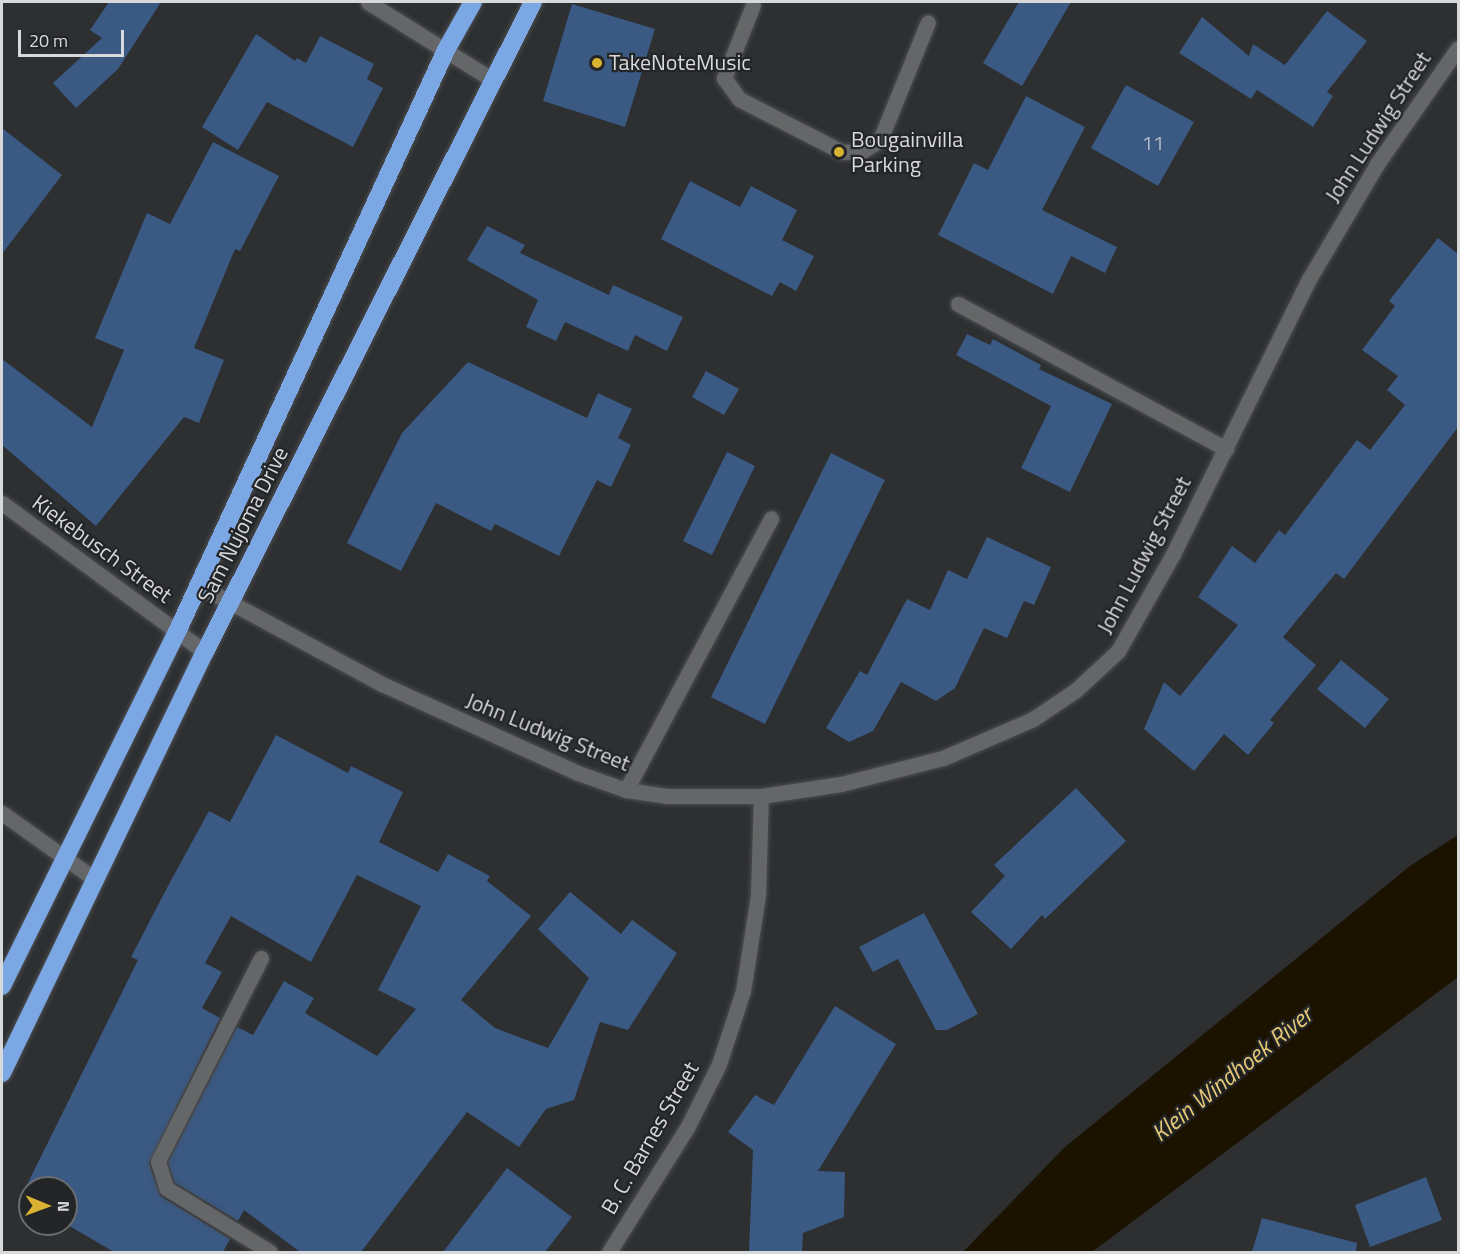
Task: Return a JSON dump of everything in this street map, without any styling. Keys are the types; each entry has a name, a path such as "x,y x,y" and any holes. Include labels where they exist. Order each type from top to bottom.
{"highway":[{"name":"Sam Nujoma Drive","path":"2,986 177,632 446,50 473,2"},
{"name":"Sam Nujoma Drive","path":"2,1073 205,652 533,2"}],"street":[{"path":"368,2 493,80"},
{"path":"753,5 724,78 739,99 842,152 862,151 880,140 927,22"},
{"name":"John Ludwig Street","path":"198,585 382,684 578,773 626,790 667,796 761,796 841,784 943,758 1033,719 1076,690 1118,651 1226,449 1309,279 1377,164 1458,48"},
{"path":"958,304 1226,449"},
{"name":"Kiekebusch Street","path":"2,503 205,652"},
{"path":"626,790 771,518"},
{"name":"B. C. Barnes Street","path":"609,1252 688,1126 722,1054 743,991 758,895 761,796"},
{"path":"2,813 96,880"},
{"path":"261,958 158,1161 166,1188 270,1252"}],"water":[{"name":"Klein Windhoek River","path":"1458,835 1458,977 1092,1252 963,1252 1065,1147 1410,866"}],"building":[{"path":"109,2 161,2 118,69 76,108 53,83 102,38 90,30"},
{"path":"1019,2 1071,2 1022,86 983,63"},
{"path":"572,4 655,29 625,127 543,101"},
{"path":"1327,11 1367,41 1327,92 1333,96 1313,127 1257,90 1251,99 1179,53 1202,17 1249,56 1253,44 1285,65"},
{"path":"256,34 295,61 297,58 306,63 320,36 374,64 367,79 383,88 353,147 267,102 238,150 202,127"},
{"path":"1126,85 1194,122 1158,186 1091,148"},
{"path":"1026,96 1085,127 1042,210 1117,247 1105,273 1071,256 1053,294 938,235 974,163 988,170"},
{"path":"2,128 62,175 2,254"},
{"path":"213,142 279,176 240,251 235,249 194,348 224,360 199,423 184,417 96,526 2,445 2,359 92,427 124,350 95,338 147,213 170,224"},
{"path":"690,181 740,207 751,186 797,210 782,240 814,256 796,291 780,282 772,296 661,239"},
{"path":"487,226 525,245 520,253 609,295 613,285 683,317 667,351 635,335 628,351 565,322 556,341 526,327 538,300 467,260"},
{"path":"1438,238 1458,254 1458,427 1344,579 1336,573 1283,637 1316,665 1270,720 1274,723 1248,755 1224,734 1194,771 1144,729 1164,682 1180,696 1238,625 1198,597 1232,546 1255,563 1279,530 1285,535 1357,440 1370,450 1405,405 1387,390 1398,376 1362,350 1395,306 1389,301"},
{"path":"967,334 990,345 993,339 1041,365 1039,369 1112,404 1070,492 1021,468 1051,406 956,355"},
{"path":"468,362 587,418 598,393 632,409 618,438 631,445 611,487 597,480 559,556 495,524 491,531 436,503 401,571 347,543 402,433"},
{"path":"706,371 739,389 724,415 692,397"},
{"path":"727,452 755,466 712,555 683,541"},
{"path":"831,453 885,480 765,724 711,697"},
{"path":"987,537 1051,567 1034,605 1024,601 1007,638 984,628 955,688 936,701 901,682 873,731 849,742 826,728 860,671 867,675 907,599 930,610 948,570 967,579"},
{"path":"1341,660 1389,699 1365,728 1317,689"},
{"path":"276,735 348,773 351,766 403,792 379,842 438,872 448,854 490,876 487,881 531,916 461,1000 495,1028 548,1048 589,978 538,929 570,892 621,934 632,920 677,953 628,1030 600,1022 574,1100 546,1109 519,1147 467,1112 361,1252 300,1252 244,1210 238,1221 174,1182 168,1162 237,1027 253,1035 284,981 314,998 305,1013 377,1056 416,1009 378,990 421,906 357,875 311,962 231,916 205,963 222,972 202,1008 220,1018 149,1163 160,1196 230,1239 223,1252 114,1252 78,1231 78,1176 31,1176 138,960 131,957 209,811 230,822"},
{"path":"1076,788 1126,841 1045,919 1042,915 1011,949 971,912 1005,876 994,865"},
{"path":"924,913 978,1014 947,1030 936,1030 898,959 873,972 859,947"},
{"path":"835,1006 896,1044 818,1171 845,1172 844,1217 803,1233 802,1252 749,1252 753,1150 728,1132 755,1095 774,1105"},
{"path":"507,1168 572,1217 545,1252 443,1252"},
{"path":"1426,1177 1442,1220 1370,1247 1355,1205"},
{"path":"1262,1218 1357,1243 1356,1252 1252,1252"}],"place":[{"name":"TakeNoteMusic","path":"597,63"},
{"name":"Bougainvilla Parking","path":"839,152"}]}
